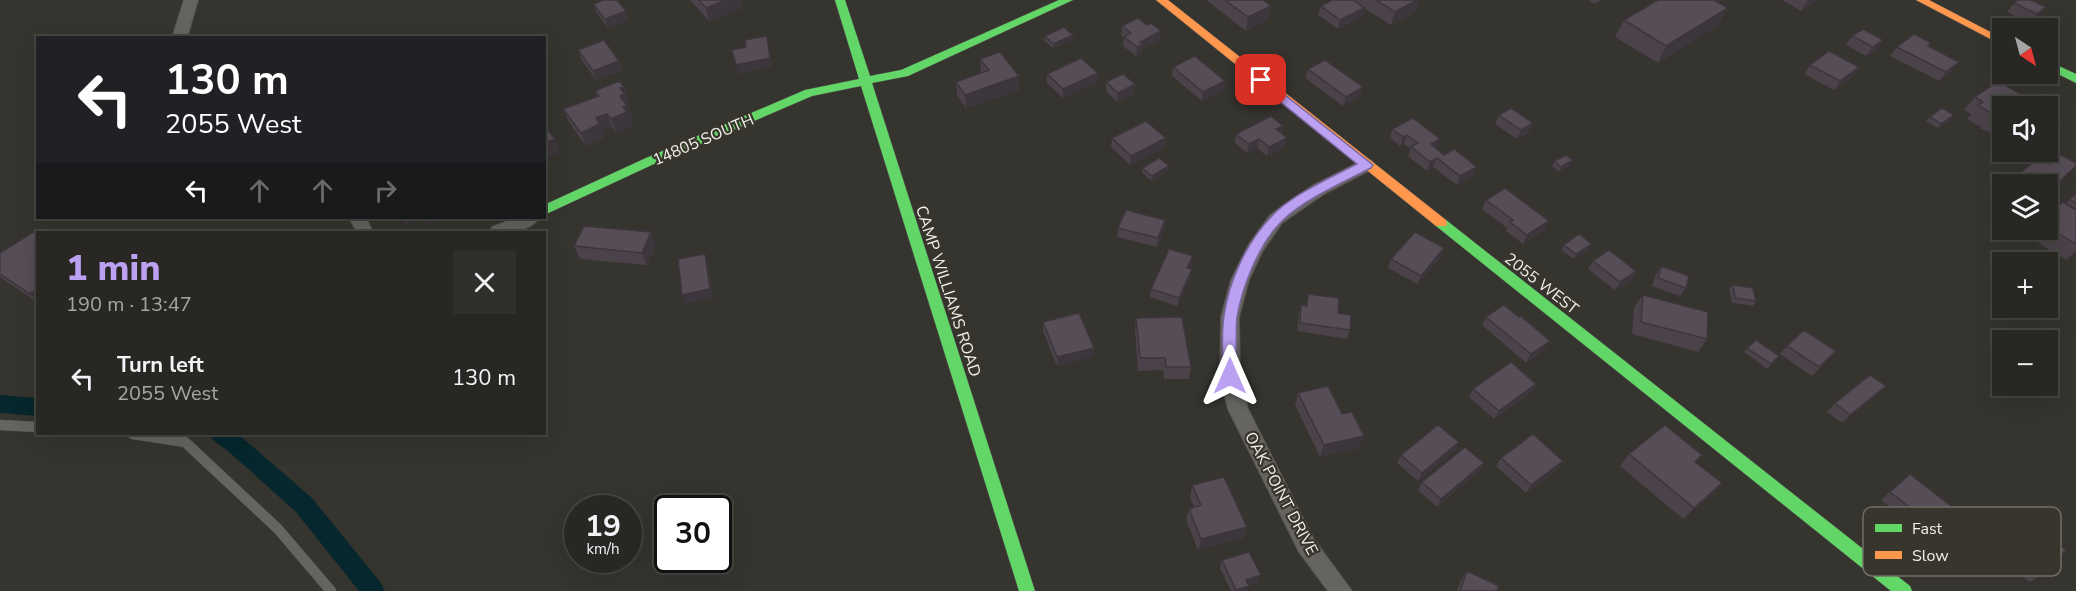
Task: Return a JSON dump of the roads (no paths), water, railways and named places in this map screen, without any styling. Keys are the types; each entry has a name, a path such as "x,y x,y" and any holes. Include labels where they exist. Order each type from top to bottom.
{"street":[{"path":"180,36 191,0"},
{"name":"CAMP WILLIAMS ROAD","path":"840,0 1027,591"},
{"name":"14805 SOUTH","path":"546,210 650,161 809,93 912,70 1068,0"},
{"name":"2055 WEST","path":"1161,0 1863,559"},
{"path":"1932,2 1992,36"},
{"path":"2058,70 2076,79"},
{"name":"OAK POINT DRIVE","path":"1341,591 1306,545 1238,410 1230,376 1230,317 1240,280 1255,249 1276,219 1318,190 1366,165"},
{"path":"500,231 528,219"},
{"name":"2055 WEST","path":"1885,576 1904,591"}],"lane":[{"path":"0,425 36,427"},
{"path":"140,435 185,442 278,529 331,591"}],"waterway":[{"path":"0,404 36,407"},
{"path":"222,435 236,444 304,505 373,591"}]}
